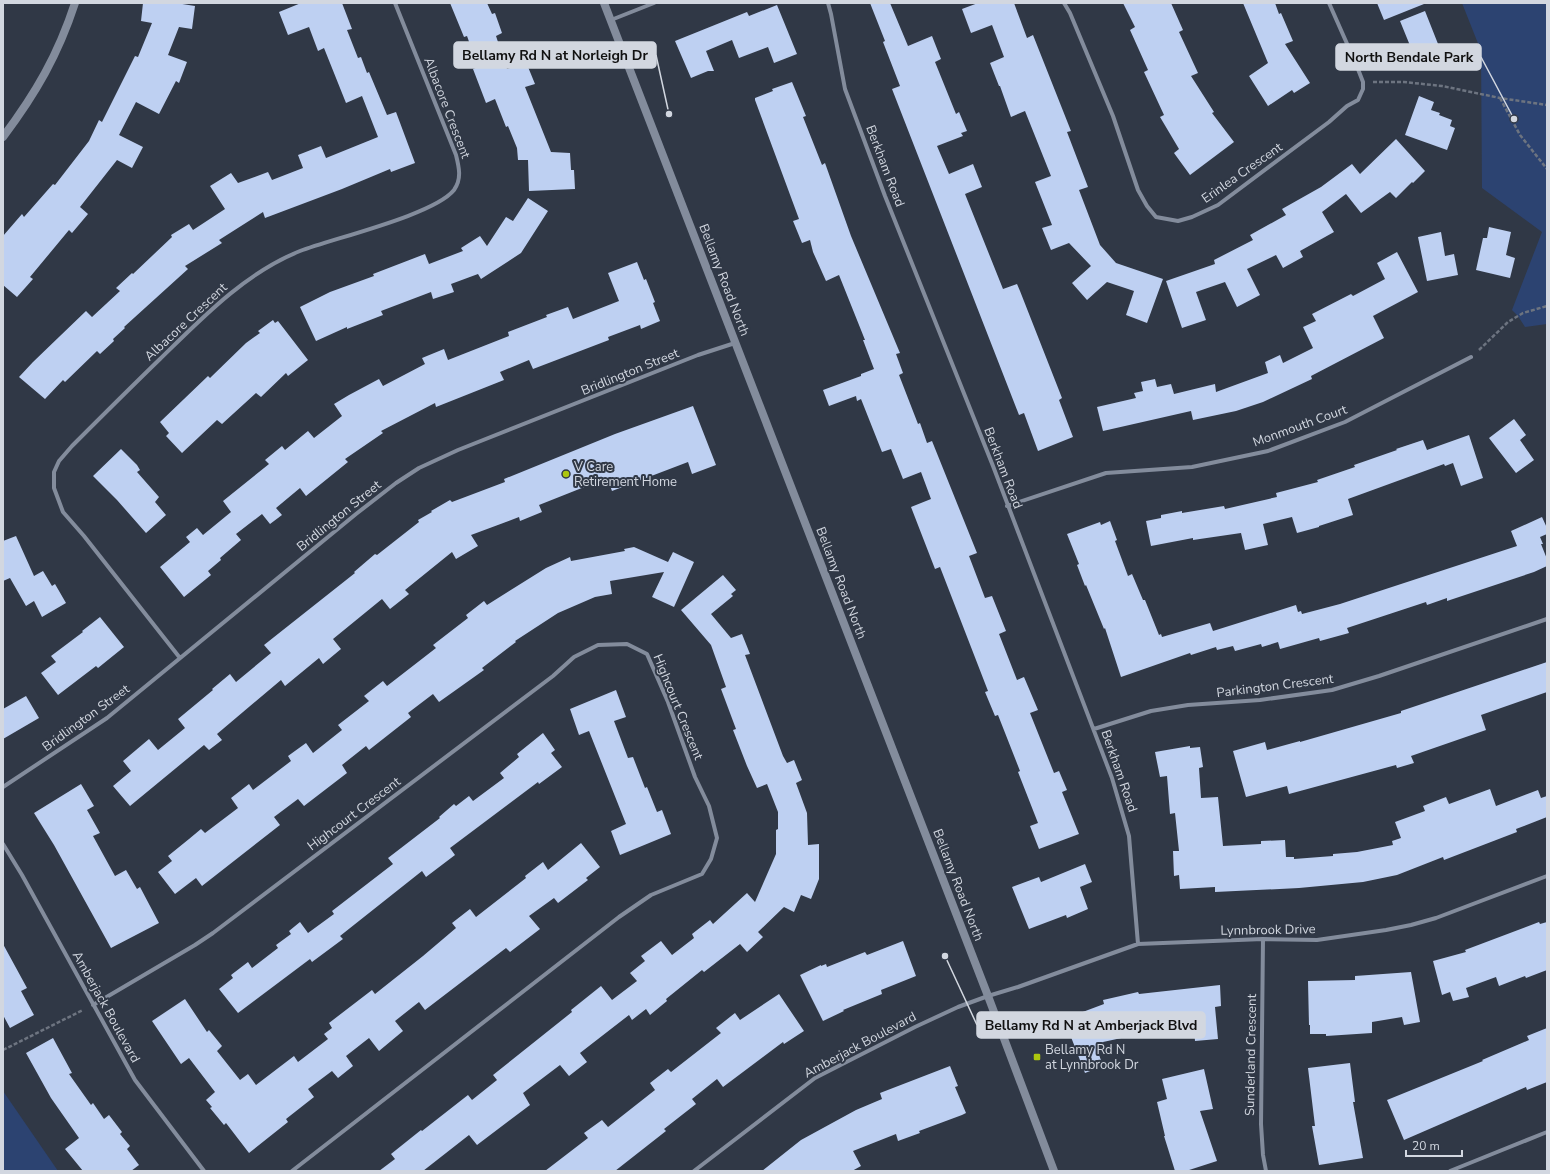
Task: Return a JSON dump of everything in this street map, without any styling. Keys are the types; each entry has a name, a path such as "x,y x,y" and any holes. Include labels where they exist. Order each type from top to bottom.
{"street":[{"path":"3,137 44,75 59,46 75,3"},
{"name":"Albacore Crescent","path":"180,658 84,536 63,512 54,488 54,472 59,461 72,446 206,313 235,289 273,264 300,251 412,214 442,200 454,189 460,173 456,155 395,3"},
{"name":"Bellamy Road North","path":"604,3 988,996 1054,1171"},
{"path":"611,20 654,3"},
{"name":"Berkham Road","path":"828,3 844,89 993,466 1112,778 1129,836 1138,944"},
{"name":"Erinlea Crescent","path":"1064,3 1113,116 1138,190 1147,206 1156,217 1178,221 1192,217 1218,205 1358,100 1363,89 1362,82"},
{"path":"1329,3 1356,64 1362,82"},
{"name":"Bridlington Street","path":"3,787 107,718 356,514 396,483 419,468 480,442 691,358 735,343"},
{"name":"Monmouth Court","path":"1007,506 1106,473 1192,467 1268,451 1345,422 1471,357"},
{"name":"Parkington Crescent","path":"1094,729 1152,711 1188,706 1260,700 1332,690 1379,676 1547,619"},
{"name":"Highcourt Crescent","path":"93,1005 213,933 553,676 574,657 598,645 627,644 647,654 668,702 695,777 709,806 717,838 711,859 702,874 651,895 619,917 292,1171"},
{"name":"Amberjack Boulevard","path":"3,844 135,1080 204,1171"},
{"name":"Lynnbrook Drive","path":"988,996 1018,987 1138,944 1263,939 1317,940 1411,925 1436,918 1547,876"},
{"name":"Sunderland Crescent","path":"1263,939 1261,1124 1263,1155 1266,1171"},
{"name":"Amberjack Boulevard","path":"694,1171 815,1078 915,1027 958,1007 988,996"},
{"path":"1450,1171 1547,1132"}],"path":[{"path":"1362,82 1404,82 1442,86 1500,98 1547,104"},
{"path":"1500,98 1520,135 1547,169"},
{"path":"1471,357 1508,322 1523,313 1547,306"},
{"path":"3,1050 93,1005"}],"shaded area":[{"path":"1462,3 1547,3 1547,324 1525,327 1512,310 1542,232 1482,188 1481,51"},
{"path":"3,1091 58,1171 3,1171"}],"building":[{"path":"143,3 176,3 195,6 192,29 179,27 168,55 187,62 179,83 176,81 159,114 136,102 119,135 143,147 132,168 117,160 80,207 88,214 72,233 69,230 30,277 33,279 17,297 3,285 3,236 22,214 24,217 53,184 55,185 89,141 99,120 102,122 135,56 138,57 152,23 141,21"},
{"path":"301,3 342,3 352,29 347,30 358,58 361,57 367,73 369,72 387,115 396,112 415,163 391,172 390,169 265,218 263,212 219,240 222,243 185,266 188,269 124,327 125,328 113,339 114,341 100,354 97,351 65,382 63,380 45,399 19,377 86,311 92,317 120,291 116,288 172,237 171,235 189,224 193,230 225,209 210,186 231,173 238,183 268,172 272,180 303,168 298,155 321,146 326,158 378,137 362,96 346,103 324,48 318,51 309,27 288,35 279,12"},
{"path":"450,3 487,3 492,14 495,13 502,33 496,36 507,69 526,62 535,84 525,87 551,152 570,153 571,170 574,170 575,189 529,191 528,160 518,160 517,148 508,126 506,127 495,99 486,103 473,69 478,67 467,36 464,37"},
{"path":"870,3 890,3 908,46 932,36 941,59 935,62 956,114 959,112 967,131 961,133 963,136 937,146 949,174 973,164 982,187 965,194 1003,289 1017,284 1062,398 1059,400 1073,437 1038,451 1024,413 1019,415 892,89 900,86"},
{"path":"978,3 1014,3 1027,38 1033,35 1071,131 1067,132 1088,187 1079,190 1100,245 1116,263 1163,279 1147,323 1126,315 1134,291 1107,282 1087,300 1072,283 1091,266 1069,243 1051,250 1042,228 1052,225 1035,182 1051,176 1025,111 1011,117 990,63 1004,57 992,25 971,33 962,9"},
{"path":"1123,3 1171,3 1183,30 1179,32 1198,73 1191,76 1214,112 1212,113 1234,142 1190,175 1174,153 1179,149 1160,117 1164,115 1144,72 1148,70 1130,30 1135,27"},
{"path":"1243,3 1275,3 1293,41 1285,44 1310,83 1294,93 1292,90 1268,106 1249,76 1268,63"},
{"path":"1377,3 1424,3 1424,4 1384,20"},
{"path":"777,5 797,54 774,63 768,47 739,58 732,40 706,51 714,71 708,71 691,78 675,41 747,12 749,16"},
{"path":"1425,11 1442,54 1424,61 1417,46 1411,48 1400,21"},
{"path":"792,82 806,116 803,117 822,165 825,163 851,236 900,353 896,354 903,373 899,375 918,424 920,423 927,443 932,441 977,553 969,556 985,598 992,596 1006,631 999,634 1017,680 1024,677 1038,710 1030,713 1054,773 1059,771 1067,790 1062,792 1079,834 1039,849 1030,826 1038,823 1018,772 1020,771 998,715 995,716 985,692 988,691 940,567 935,569 911,507 931,499 921,472 903,479 891,449 882,452 861,399 857,401 856,396 829,406 823,390 861,376 861,374 874,369 863,340 865,340 839,275 826,281 813,252 810,240 802,243 793,221 799,219 755,100 755,98 773,91 772,89"},
{"path":"1419,96 1434,102 1431,110 1452,120 1450,126 1455,128 1447,150 1405,135"},
{"path":"1396,139 1425,171 1413,183 1412,182 1396,198 1390,192 1361,213 1346,194 1322,212 1334,232 1300,251 1303,257 1283,268 1276,255 1247,269 1260,295 1237,307 1225,282 1196,292 1206,320 1182,328 1166,281 1215,264 1214,260 1253,240 1250,235 1286,215 1282,209 1321,187 1352,164 1360,174"},
{"path":"528,198 548,211 521,253 481,279 478,274 451,284 454,292 433,299 431,292 381,311 383,315 347,329 347,327 316,341 300,307 330,292 374,276 373,274 425,254 429,264 463,251 461,248 480,236 487,246 506,217 513,221"},
{"path":"1489,227 1511,232 1506,255 1515,258 1510,278 1476,270 1483,238 1487,238"},
{"path":"1441,232 1445,256 1454,254 1458,275 1427,281 1418,237"},
{"path":"1397,252 1418,292 1373,316 1384,338 1311,376 1312,379 1263,402 1236,411 1193,420 1191,411 1103,431 1097,407 1136,398 1134,393 1143,391 1141,382 1155,379 1157,387 1171,384 1174,394 1215,384 1216,392 1268,373 1265,362 1280,355 1283,363 1313,348 1303,327 1316,321 1312,314 1351,294 1353,296 1385,279 1377,263"},
{"path":"637,262 644,280 646,279 655,302 653,303 660,321 641,329 640,325 608,337 609,340 533,369 529,360 500,372 504,380 436,407 435,403 381,431 383,433 345,459 348,462 306,496 300,488 276,508 282,515 270,524 262,514 236,534 241,540 220,558 221,560 208,571 211,575 184,597 160,567 190,542 186,537 197,528 203,535 231,512 223,501 269,464 265,460 282,446 285,450 308,431 314,438 342,416 334,404 379,379 383,386 425,364 422,358 444,349 448,360 509,336 508,332 568,307 573,319 619,301 608,273"},
{"path":"273,320 275,323 278,321 308,360 288,376 286,373 261,397 256,393 222,424 217,420 182,453 166,436 169,433 160,422 208,376 210,378 246,343 260,333 258,331"},
{"path":"693,406 716,465 692,474 688,462 612,491 607,478 539,505 542,512 520,521 519,517 471,535 478,546 456,559 452,552 405,590 409,594 390,609 382,599 333,639 341,649 323,664 319,658 285,686 281,680 217,734 222,740 209,750 204,745 130,806 113,786 131,771 123,761 149,739 158,750 185,728 178,719 213,690 212,689 230,674 236,682 271,653 264,645 355,573 354,572 375,554 377,555 419,522 418,520 432,512 431,511 450,500 452,502 505,482 504,479 615,434"},
{"path":"1514,419 1526,435 1520,440 1534,460 1516,473 1489,438"},
{"path":"1469,435 1483,478 1461,486 1453,463 1445,466 1444,464 1348,499 1353,515 1319,527 1297,533 1292,517 1263,524 1268,545 1245,550 1241,533 1193,540 1193,538 1151,546 1146,521 1161,518 1161,515 1224,506 1225,509 1277,497 1276,493 1318,482 1317,480 1355,467 1354,465 1423,440 1427,450"},
{"path":"121,449 137,465 140,470 137,472 159,497 155,502 166,515 146,533 117,500 93,476"},
{"path":"1542,517 1547,528 1547,534 1540,537 1547,559 1547,566 1534,572 1447,601 1447,598 1427,605 1426,602 1347,628 1349,633 1320,641 1319,638 1280,649 1278,642 1262,647 1261,644 1235,651 1233,646 1217,650 1216,647 1191,655 1190,653 1121,677 1105,628 1104,629 1086,585 1085,586 1077,565 1079,564 1067,534 1100,522 1101,525 1110,521 1117,540 1115,541 1128,576 1132,574 1143,600 1145,600 1159,635 1161,634 1162,637 1210,623 1213,631 1296,605 1298,612 1301,611 1302,614 1340,604 1517,546 1511,531"},
{"path":"16,536 34,576 43,571 52,586 55,584 66,603 42,617 34,601 26,606 10,578 3,581 3,541"},
{"path":"634,547 668,562 673,552 694,562 674,607 652,597 664,572 610,581 612,594 595,597 558,613 515,641 516,642 482,668 484,670 439,702 433,694 408,713 411,717 369,750 366,746 342,765 347,773 304,806 298,799 274,817 280,825 202,886 196,878 175,894 158,872 172,861 168,856 201,829 205,833 238,808 231,798 249,784 253,790 291,761 288,756 306,743 313,753 342,730 338,725 369,701 364,696 383,681 387,686 436,648 433,645 468,618 466,615 484,601 487,605 546,568 570,557 571,561 625,551 624,549"},
{"path":"723,575 736,590 731,594 733,596 711,614 731,638 742,634 750,654 745,655 783,756 787,763 794,760 802,780 796,783 807,813 808,845 819,844 819,879 811,899 801,895 794,912 784,907 758,932 763,937 747,952 740,944 704,972 702,970 666,999 667,1001 650,1015 646,1009 632,1020 629,1015 580,1053 587,1062 569,1076 560,1065 523,1093 530,1105 477,1145 469,1135 423,1171 379,1171 395,1159 391,1154 421,1130 422,1131 468,1095 472,1100 497,1080 493,1075 572,1012 571,1010 601,986 612,1000 637,981 630,973 645,961 641,956 661,941 672,955 694,938 692,934 710,920 713,924 747,893 755,902 776,854 778,812 767,784 757,788 747,766 733,730 736,729 721,689 726,687 711,645 681,610"},
{"path":"100,617 124,647 98,668 96,666 58,695 41,673 56,662 51,656"},
{"path":"1547,662 1547,692 1481,715 1486,730 1411,756 1414,763 1397,768 1396,765 1289,794 1287,786 1246,797 1233,751 1265,742 1267,750 1300,742 1401,713 1401,711"},
{"path":"616,690 626,717 614,721 628,758 633,757 645,788 647,787 657,812 662,810 671,834 620,855 611,831 626,824 589,731 579,735 570,709"},
{"path":"26,696 39,718 3,739 3,709"},
{"path":"543,733 555,750 551,753 562,767 539,784 538,782 450,848 455,855 426,877 422,871 340,936 343,939 312,962 310,959 238,1013 219,989 233,978 231,975 248,962 252,968 278,948 276,945 291,934 289,931 300,922 308,933 334,914 332,911 393,864 388,858 440,818 439,817 454,804 456,806 469,796 473,801 504,778 500,773 519,757 517,754"},
{"path":"1190,746 1190,748 1200,747 1203,767 1199,768 1201,798 1218,797 1223,846 1261,844 1261,841 1285,840 1286,857 1294,857 1294,859 1333,856 1333,854 1357,852 1393,845 1392,841 1401,838 1395,822 1425,811 1423,806 1446,797 1449,804 1490,789 1496,806 1538,790 1541,798 1547,796 1547,817 1516,829 1517,832 1444,860 1443,857 1397,875 1363,882 1299,888 1215,892 1215,887 1180,889 1179,875 1174,876 1173,851 1179,851 1175,813 1170,814 1167,776 1160,777 1155,752"},
{"path":"81,784 94,806 87,810 100,833 93,836 115,876 126,870 137,889 140,887 159,923 111,948 54,845 34,813"},
{"path":"581,843 600,867 586,878 588,880 558,903 554,898 529,916 540,929 510,952 506,948 425,1010 419,1002 395,1021 403,1031 379,1051 369,1038 346,1056 353,1066 338,1078 332,1071 308,1089 314,1097 286,1119 288,1122 249,1153 226,1123 224,1125 210,1108 212,1107 206,1100 215,1092 189,1058 181,1064 152,1021 185,999 207,1032 209,1030 222,1046 217,1051 240,1080 248,1074 256,1085 294,1056 298,1062 328,1039 324,1034 332,1028 329,1023 372,990 375,994 423,956 456,928 452,923 470,909 476,917 526,878 525,876 543,862 548,870"},
{"path":"1085,864 1092,882 1080,887 1088,909 1067,918 1066,915 1029,929 1012,887 1039,877 1041,882"},
{"path":"1539,922 1540,924 1547,922 1547,970 1526,978 1525,976 1499,986 1496,977 1466,988 1469,997 1453,1001 1450,992 1442,995 1433,961 1466,952 1465,950"},
{"path":"903,941 916,976 881,990 882,994 843,1010 844,1011 823,1021 800,975 821,965 826,964 827,967 865,952 867,955"},
{"path":"3,944 27,988 21,991 34,1015 10,1028 3,1015"},
{"path":"1411,972 1420,1022 1404,1025 1402,1017 1372,1022 1372,1033 1326,1036 1326,1034 1310,1034 1308,981 1355,980 1355,976"},
{"path":"1220,985 1221,1006 1215,1007 1218,1039 1195,1041 1194,1030 1163,1034 1163,1029 1103,1042 1106,1050 1098,1052 1103,1066 1085,1073 1064,1019 1104,1004 1103,1000 1138,992 1139,994"},
{"path":"779,994 804,1031 784,1044 783,1042 723,1087 717,1079 692,1099 696,1104 664,1129 666,1131 615,1171 545,1171 588,1138 584,1133 602,1120 608,1127 655,1090 650,1083 668,1069 671,1072 721,1033 716,1028 735,1013 740,1020"},
{"path":"1547,1028 1547,1082 1527,1090 1526,1087 1404,1140 1387,1100 1483,1061 1482,1060 1529,1040 1527,1036"},
{"path":"53,1038 72,1073 69,1074 91,1105 93,1103 104,1119 109,1115 122,1132 120,1134 130,1146 127,1149 139,1165 131,1171 83,1171 65,1149 79,1138 51,1098 26,1053"},
{"path":"1350,1063 1355,1102 1353,1102 1363,1158 1319,1165 1312,1126 1315,1126 1308,1068"},
{"path":"950,1066 958,1086 955,1087 966,1113 919,1131 920,1133 898,1141 896,1134 853,1151 861,1166 852,1171 762,1171 801,1140 856,1110 882,1099 880,1093"},
{"path":"1204,1069 1213,1109 1200,1111 1217,1161 1186,1171 1175,1171 1164,1136 1157,1102 1167,1099 1162,1079"}],"place":[{"name":"Bellamy Rd N at Norleigh Dr","path":"669,114"},
{"name":"North Bendale Park","path":"1514,119"},
{"name":"V Care Retirement Home","path":"566,474"},
{"name":"Bellamy Rd N at Amberjack Blvd","path":"945,956"},
{"name":"Bellamy Rd N at Lynnbrook Dr","path":"1037,1057"}]}
